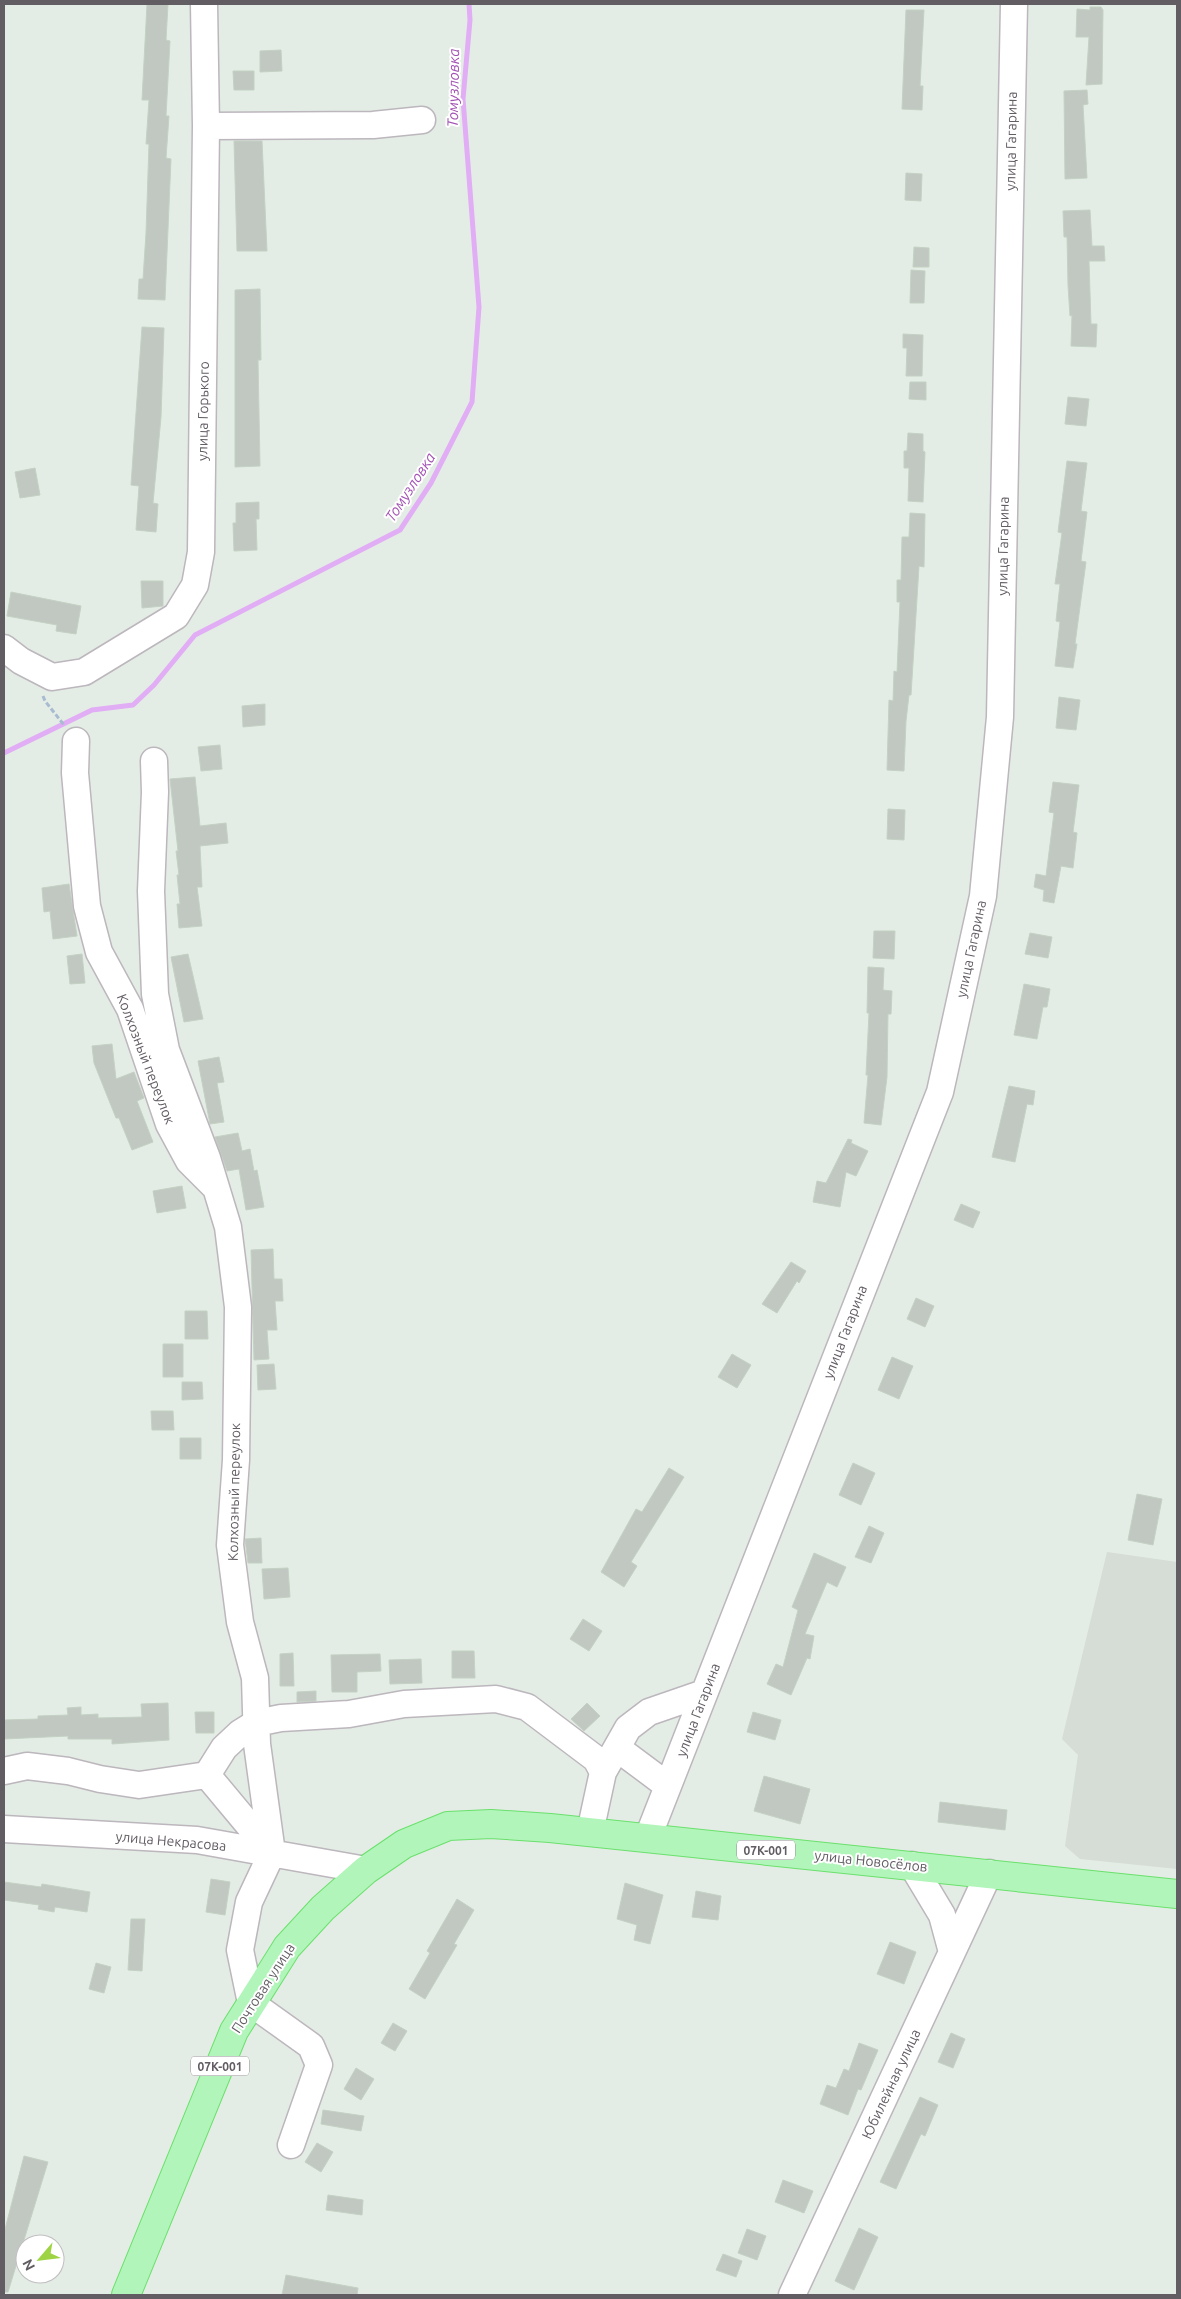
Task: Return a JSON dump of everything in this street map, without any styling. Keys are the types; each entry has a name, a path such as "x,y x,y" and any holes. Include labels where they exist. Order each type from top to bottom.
{"main road":[{"name":"улица Новосёлов","path":"366,1870 404,1844 448,1826 492,1824 648,1837 1177,1894"},
{"name":"Почтовая улица","path":"126,2295 234,2031 287,1947 323,1908 366,1870"}],"street":[{"name":"улица Горького","path":"4,648 21,661 52,677 84,672 176,616 196,585 201,552 206,126 204,4"},
{"name":"улица Гагарина","path":"648,1837 940,1092 983,896 1000,717 1014,4"},
{"path":"206,126 373,125 422,120"},
{"name":"Колхозный переулок","path":"76,741 75,773 87,906 99,952 130,1009 169,1124 189,1161 217,1189"},
{"name":"Колхозный переулок","path":"154,761 155,792 151,891 155,994 166,1050 207,1158 228,1227 238,1307 236,1460 230,1545 240,1622 255,1678 257,1744 272,1853"},
{"path":"590,1832 603,1772 628,1728 649,1712 704,1694"},
{"path":"4,1771 27,1766 68,1771 100,1779 139,1785 207,1775 224,1748 240,1733 256,1723 281,1718 349,1714 404,1704 496,1699 527,1707 596,1759 603,1772"},
{"path":"617,1748 668,1786"},
{"path":"207,1775 272,1853 248,1902 240,1950 251,2003 312,2046 319,2065 292,2145"},
{"name":"улица Некрасова","path":"4,1829 197,1840 366,1870"},
{"path":"912,1865 942,1915 952,1952"},
{"name":"Юбилейная улица","path":"792,2295 989,1873"}],"path":[{"path":"45,701 76,741"}],"shaded area":[{"path":"1107,1552 1177,1562 1177,1869 1080,1859 1065,1846 1078,1755 1062,1739"}],"building":[{"path":"147,4 168,4 166,40 170,41 166,116 169,116 166,158 171,159 165,300 138,299 139,279 143,279 149,144 146,144 149,100 142,100"},
{"path":"1090,7 1101,7 1103,10 1102,84 1086,85 1089,37 1076,37 1077,9 1090,10"},
{"path":"906,10 924,10 920,86 923,86 922,110 902,109"},
{"path":"281,50 282,71 260,72 260,51"},
{"path":"233,71 254,71 254,90 234,90"},
{"path":"1087,90 1088,104 1083,105 1087,178 1065,179 1064,91"},
{"path":"234,141 262,141 267,251 237,251"},
{"path":"906,173 922,174 921,201 905,200"},
{"path":"1090,210 1092,246 1104,246 1105,261 1089,261 1091,324 1097,324 1096,347 1071,346 1072,315 1070,316 1067,237 1064,237 1063,211"},
{"path":"914,247 929,248 929,267 913,267"},
{"path":"911,270 925,271 924,303 910,303"},
{"path":"260,289 261,360 258,360 260,466 235,467 235,290"},
{"path":"142,327 164,328 161,417 153,503 158,504 156,532 136,530 139,486 131,485"},
{"path":"903,334 923,335 922,376 906,376 907,348 903,348"},
{"path":"910,382 926,382 926,400 909,399"},
{"path":"1068,397 1089,399 1086,426 1065,424"},
{"path":"908,433 923,434 923,451 925,452 923,502 908,501 909,468 904,468 904,451 907,451"},
{"path":"1067,461 1087,463 1081,511 1087,512 1081,561 1086,562 1073,668 1055,666 1060,622 1056,621 1060,584 1055,584 1062,533 1058,532"},
{"path":"35,468 40,495 20,498 15,472"},
{"path":"259,502 259,519 256,519 257,550 234,551 233,523 236,523 236,503"},
{"path":"910,513 925,514 924,567 919,566 911,695 909,695 906,721 904,771 887,770 889,700 893,701 894,671 897,672 900,602 897,602 897,580 901,580 902,537 909,537"},
{"path":"141,581 163,581 163,606 142,608"},
{"path":"11,592 81,606 76,634 56,631 57,625 7,616"},
{"path":"1059,697 1080,700 1076,730 1056,728"},
{"path":"265,704 265,725 243,727 242,706"},
{"path":"220,745 222,769 201,771 198,747"},
{"path":"195,777 200,826 226,823 228,843 200,846 202,887 197,887 202,926 179,928 177,904 180,904 177,875 179,875 176,851 178,851 170,779"},
{"path":"1053,782 1079,785 1073,832 1077,833 1073,868 1061,866 1054,903 1043,901 1044,890 1034,887 1036,874 1046,876 1054,813 1049,812"},
{"path":"888,809 905,810 904,840 887,839"},
{"path":"69,884 77,936 53,939 50,911 44,912 42,888"},
{"path":"874,931 895,931 894,959 873,958"},
{"path":"1030,933 1052,937 1048,958 1025,954"},
{"path":"82,954 85,983 70,984 67,956"},
{"path":"188,954 203,1019 184,1022 171,957"},
{"path":"868,967 884,968 883,990 892,991 891,1014 888,1014 887,1077 881,1125 864,1123 868,1075 866,1075 869,1013 867,1013"},
{"path":"1024,984 1050,989 1047,1007 1043,1007 1037,1039 1014,1035"},
{"path":"112,1044 116,1079 134,1072 144,1098 137,1101 153,1142 132,1150 119,1118 116,1118 94,1063 92,1046"},
{"path":"219,1057 224,1082 217,1083 224,1122 210,1124 198,1061"},
{"path":"1009,1086 1035,1091 1033,1105 1027,1104 1015,1162 992,1157"},
{"path":"238,1133 242,1151 250,1149 254,1171 257,1170 264,1207 246,1210 239,1169 227,1171 215,1137"},
{"path":"848,1139 852,1140 851,1143 868,1151 856,1176 846,1172 840,1207 813,1202 817,1181 826,1183"},
{"path":"182,1186 186,1208 157,1213 153,1191"},
{"path":"961,1204 980,1212 973,1228 954,1220"},
{"path":"273,1249 274,1279 282,1279 283,1301 275,1301 277,1330 267,1330 269,1359 254,1360 251,1250"},
{"path":"791,1262 806,1271 799,1283 797,1281 777,1313 762,1304"},
{"path":"916,1298 934,1306 925,1327 907,1319"},
{"path":"185,1311 207,1311 208,1339 185,1339"},
{"path":"163,1344 183,1344 183,1377 163,1377"},
{"path":"732,1354 751,1365 737,1388 718,1377"},
{"path":"892,1357 913,1366 899,1399 878,1390"},
{"path":"274,1364 276,1389 258,1390 257,1365"},
{"path":"182,1382 202,1382 203,1399 182,1400"},
{"path":"151,1411 173,1411 174,1430 152,1430"},
{"path":"180,1438 201,1438 201,1459 180,1459"},
{"path":"853,1463 875,1473 861,1505 839,1495"},
{"path":"669,1468 684,1477 631,1562 637,1566 624,1587 601,1572 636,1509 642,1512"},
{"path":"1137,1494 1162,1499 1153,1545 1128,1540"},
{"path":"869,1526 884,1533 871,1563 855,1557"},
{"path":"261,1538 262,1563 248,1563 245,1539"},
{"path":"814,1553 846,1567 837,1587 827,1582 805,1634 814,1636 810,1659 807,1658 791,1695 767,1684 776,1664 783,1667 798,1610 792,1607"},
{"path":"288,1568 290,1597 264,1599 262,1569"},
{"path":"583,1619 602,1631 589,1651 570,1639"},
{"path":"452,1651 474,1651 475,1678 452,1678"},
{"path":"293,1653 294,1686 280,1686 280,1654"},
{"path":"380,1654 381,1671 357,1672 357,1692 332,1692 331,1655"},
{"path":"421,1659 422,1683 390,1684 389,1660"},
{"path":"316,1691 316,1701 297,1702 297,1692"},
{"path":"168,1703 169,1740 112,1744 112,1739 68,1739 68,1736 4,1739 4,1720 38,1719 38,1716 68,1715 67,1708 81,1707 81,1715 98,1714 98,1718 142,1717 141,1704"},
{"path":"587,1703 600,1716 584,1731 571,1719"},
{"path":"195,1712 214,1712 214,1733 196,1733"},
{"path":"753,1712 781,1720 775,1740 747,1732"},
{"path":"764,1776 810,1789 800,1824 754,1811"},
{"path":"940,1802 1007,1810 1005,1830 938,1822"},
{"path":"211,1879 230,1882 225,1915 206,1912"},
{"path":"4,1882 41,1887 42,1884 90,1892 87,1912 55,1907 54,1912 38,1909 39,1905 4,1900"},
{"path":"625,1883 663,1895 650,1944 634,1940 637,1925 617,1919"},
{"path":"696,1891 721,1896 718,1920 692,1917"},
{"path":"457,1899 474,1910 454,1944 457,1945 425,1999 409,1989 430,1953 427,1951"},
{"path":"131,1919 145,1919 142,1971 128,1970"},
{"path":"890,1942 916,1952 904,1984 877,1974"},
{"path":"96,1963 111,1967 104,1993 89,1989"},
{"path":"393,2023 407,2031 395,2051 381,2043"},
{"path":"951,2033 965,2039 953,2068 938,2062"},
{"path":"859,2043 878,2050 861,2090 858,2089 848,2115 820,2104 827,2085 836,2088 844,2069 849,2071"},
{"path":"356,2068 374,2079 361,2100 344,2089"},
{"path":"920,2097 938,2105 925,2136 921,2134 896,2189 880,2182"},
{"path":"323,2110 364,2116 361,2131 321,2124"},
{"path":"317,2143 333,2152 321,2172 305,2162"},
{"path":"24,2156 48,2162 26,2234 15,2234 15,2269 8,2292 4,2292 4,2233"},
{"path":"783,2180 813,2191 804,2213 775,2202"},
{"path":"328,2195 363,2200 362,2215 326,2210"},
{"path":"859,2228 878,2237 854,2290 835,2281"},
{"path":"747,2229 766,2236 757,2260 738,2253"},
{"path":"723,2254 742,2261 736,2277 716,2270"},
{"path":"286,2275 358,2288 357,2295 282,2295"}],"waterway":[{"name":"Томузловка","path":"4,753 92,710 133,705 154,685 195,635 400,530 431,483 472,402 479,307 463,99 470,20 469,4"}]}
